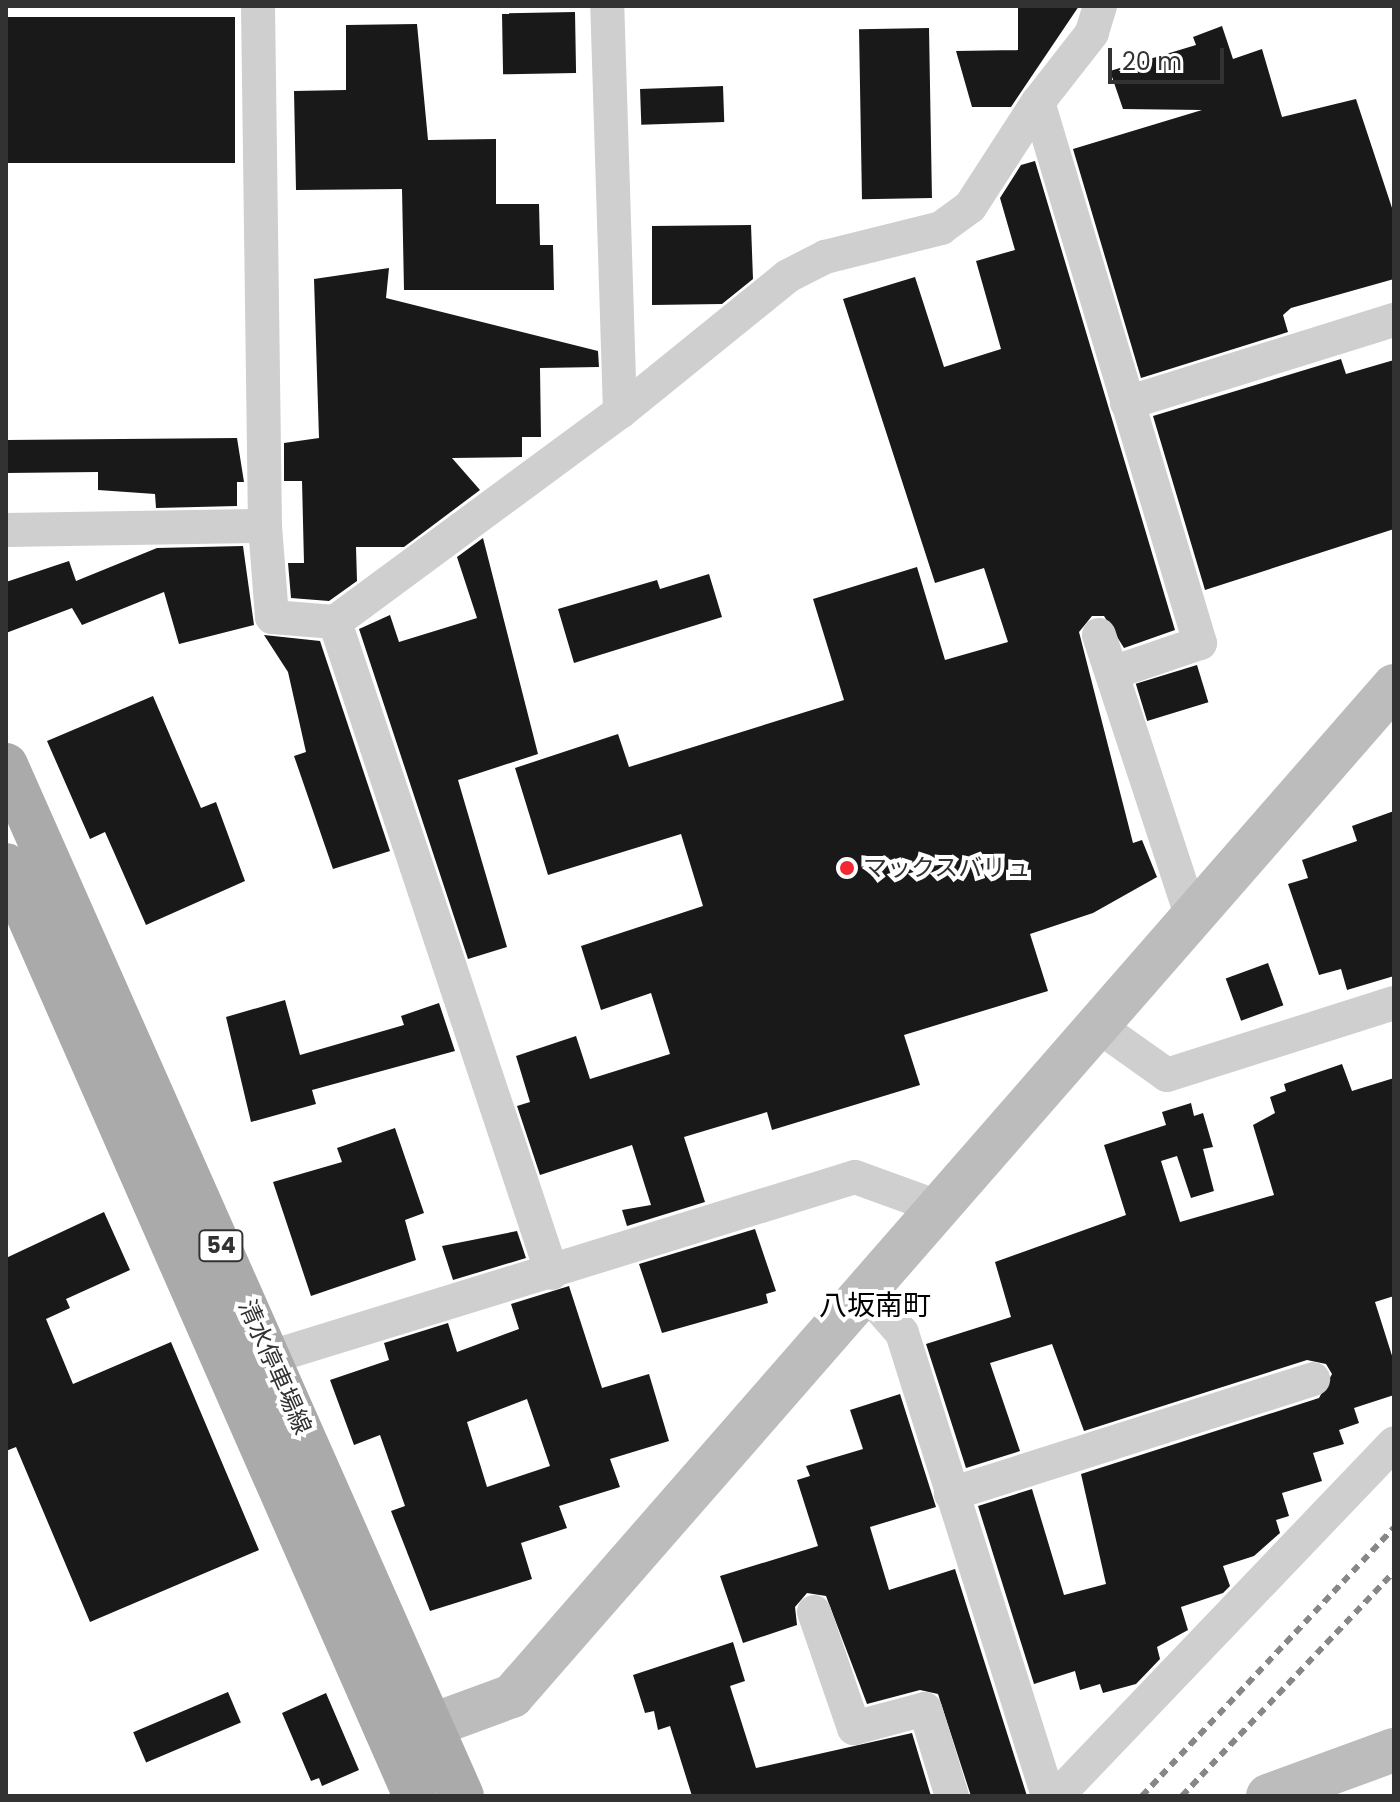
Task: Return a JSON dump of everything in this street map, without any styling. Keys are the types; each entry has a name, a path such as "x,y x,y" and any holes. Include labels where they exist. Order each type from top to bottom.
{"main road":[{"name":"清水停車場線","path":"6,765 271,1357 462,1796"},
{"name":"清水停車場線","path":"6,865 415,1796"}],"street":[{"path":"258,6 265,526 272,617 335,622 620,412 788,276 825,257 941,228 970,207 1038,102 1092,33 1100,6"},
{"path":"607,6 620,412"},
{"path":"1038,102 1200,643 1112,673"},
{"path":"1127,403 1394,320"},
{"path":"6,530 265,526"},
{"path":"335,622 552,1273"},
{"path":"1099,635 1193,921"},
{"path":"392,1739 434,1728 512,1696 1095,1024 1193,921 1394,686"},
{"path":"1095,1024 1167,1075 1394,1003"},
{"path":"271,1357 552,1273 855,1177 938,1207"},
{"path":"865,1291 902,1333 1048,1796"},
{"path":"951,1494 1313,1379"},
{"path":"1057,1796 1394,1443"},
{"path":"814,1612 854,1728 925,1709 952,1796"},
{"path":"1289,1792 1394,1750"}],"building":[{"path":"1018,6 1079,6 1011,107 972,107 956,51 1018,50"},
{"path":"575,12 576,73 503,74 502,13"},
{"path":"6,17 235,17 235,163 6,163"},
{"path":"417,24 428,140 496,139 496,204 539,204 540,245 553,245 554,290 404,290 402,189 296,190 294,91 346,90 346,25"},
{"path":"1222,26 1233,59 1262,49 1282,117 1356,99 1394,214 1394,279 1291,308 1283,315 1288,332 1141,378 1073,149 1202,110 1123,109 1110,71 1196,45 1193,37"},
{"path":"929,28 932,198 862,199 859,29"},
{"path":"723,86 724,122 641,125 640,89"},
{"path":"1035,161 1175,630 1124,648 1104,616 1092,616 1079,632 1133,843 1142,840 1157,877 1093,913 1030,934 1048,991 904,1035 920,1085 772,1130 767,1112 684,1137 705,1202 627,1226 622,1210 651,1205 632,1145 540,1175 517,1106 530,1102 516,1056 576,1036 590,1079 670,1054 651,993 601,1010 581,946 703,906 681,834 548,875 515,768 618,734 629,767 844,700 813,599 917,567 945,660 1008,642 984,568 935,583 843,299 915,277 944,367 1001,349 976,261 1015,250 1000,198 1021,165"},
{"path":"751,225 753,279 722,304 652,305 652,226"},
{"path":"389,268 386,298 598,351 599,367 540,368 541,437 522,437 522,457 452,458 480,490 404,547 356,547 357,581 329,601 291,598 288,563 304,563 302,481 284,481 284,443 319,438 314,279"},
{"path":"1341,359 1346,374 1394,360 1394,529 1205,590 1153,416"},
{"path":"237,438 244,482 237,482 237,506 156,508 155,494 98,490 98,472 6,473 6,440"},
{"path":"483,538 538,754 458,780 507,947 468,959 359,629 390,615 399,642 477,618 457,557"},
{"path":"243,546 254,625 179,644 164,592 82,625 72,608 6,633 6,582 69,561 76,581 157,548"},
{"path":"709,574 722,617 574,663 558,609 657,580 660,589"},
{"path":"264,635 320,641 390,851 333,869 294,756 306,752 288,672"},
{"path":"1197,665 1208,702 1147,721 1136,684"},
{"path":"153,696 201,808 216,802 245,881 146,925 105,832 90,839 47,741"},
{"path":"1394,811 1394,976 1347,990 1341,969 1319,975 1288,884 1308,878 1302,860 1357,841 1352,826"},
{"path":"1268,963 1283,1005 1241,1021 1226,978"},
{"path":"285,1000 300,1055 404,1025 401,1016 439,1003 455,1051 312,1090 316,1104 251,1122 226,1017"},
{"path":"1342,1064 1352,1091 1394,1078 1394,1296 1375,1302 1394,1362 1394,1395 1354,1408 1359,1423 1339,1430 1344,1444 1313,1453 1322,1481 1282,1493 1289,1516 1276,1520 1280,1533 1254,1556 1223,1566 1230,1586 1223,1593 1181,1607 1188,1630 1157,1647 1160,1659 1136,1684 1103,1693 1100,1684 1080,1690 1075,1671 1034,1684 978,1506 1032,1489 1064,1595 1106,1584 1081,1474 1319,1398 1332,1374 1326,1364 1307,1360 1084,1431 1052,1344 990,1363 1020,1451 966,1468 926,1344 1011,1317 995,1262 1126,1215 1104,1145 1166,1125 1162,1112 1191,1103 1194,1116 1203,1113 1213,1147 1203,1149 1214,1191 1191,1198 1177,1156 1161,1161 1180,1222 1274,1195 1253,1125 1275,1113 1270,1097 1286,1091 1284,1084"},
{"path":"395,1128 424,1213 405,1220 416,1260 311,1296 273,1182 342,1162 337,1148"},
{"path":"104,1212 130,1270 66,1299 70,1308 46,1319 73,1384 171,1342 259,1550 90,1622 16,1447 6,1451 6,1258"},
{"path":"755,1229 776,1291 766,1294 768,1303 662,1333 639,1264"},
{"path":"517,1231 526,1258 453,1280 442,1246"},
{"path":"569,1286 602,1388 649,1374 669,1441 610,1459 620,1487 559,1506 567,1528 521,1543 532,1579 430,1611 391,1511 405,1506 380,1435 354,1445 330,1380 389,1360 384,1343 448,1323 457,1352 519,1329 511,1304","holes":["527,1399 550,1466 487,1487 467,1422"]},
{"path":"900,1394 936,1507 870,1527 889,1590 955,1569 1027,1796 971,1796 938,1694 920,1690 867,1704 826,1596 807,1593 795,1607 797,1625 743,1643 720,1576 818,1546 797,1480 810,1476 806,1466 863,1449 850,1410"},
{"path":"733,1642 745,1681 730,1686 756,1768 912,1733 931,1796 692,1796 670,1726 658,1730 654,1711 645,1713 633,1675"},
{"path":"228,1692 241,1722 146,1763 133,1732"},
{"path":"326,1693 359,1770 322,1786 319,1778 311,1781 282,1713"}],"railway":[{"path":"1142,1796 1394,1528"},
{"path":"1182,1796 1394,1572"}],"place":[{"name":"マックスバリュ","path":"847,868"}],"district":[{"name":"八坂南町","path":"875,1306"}]}
